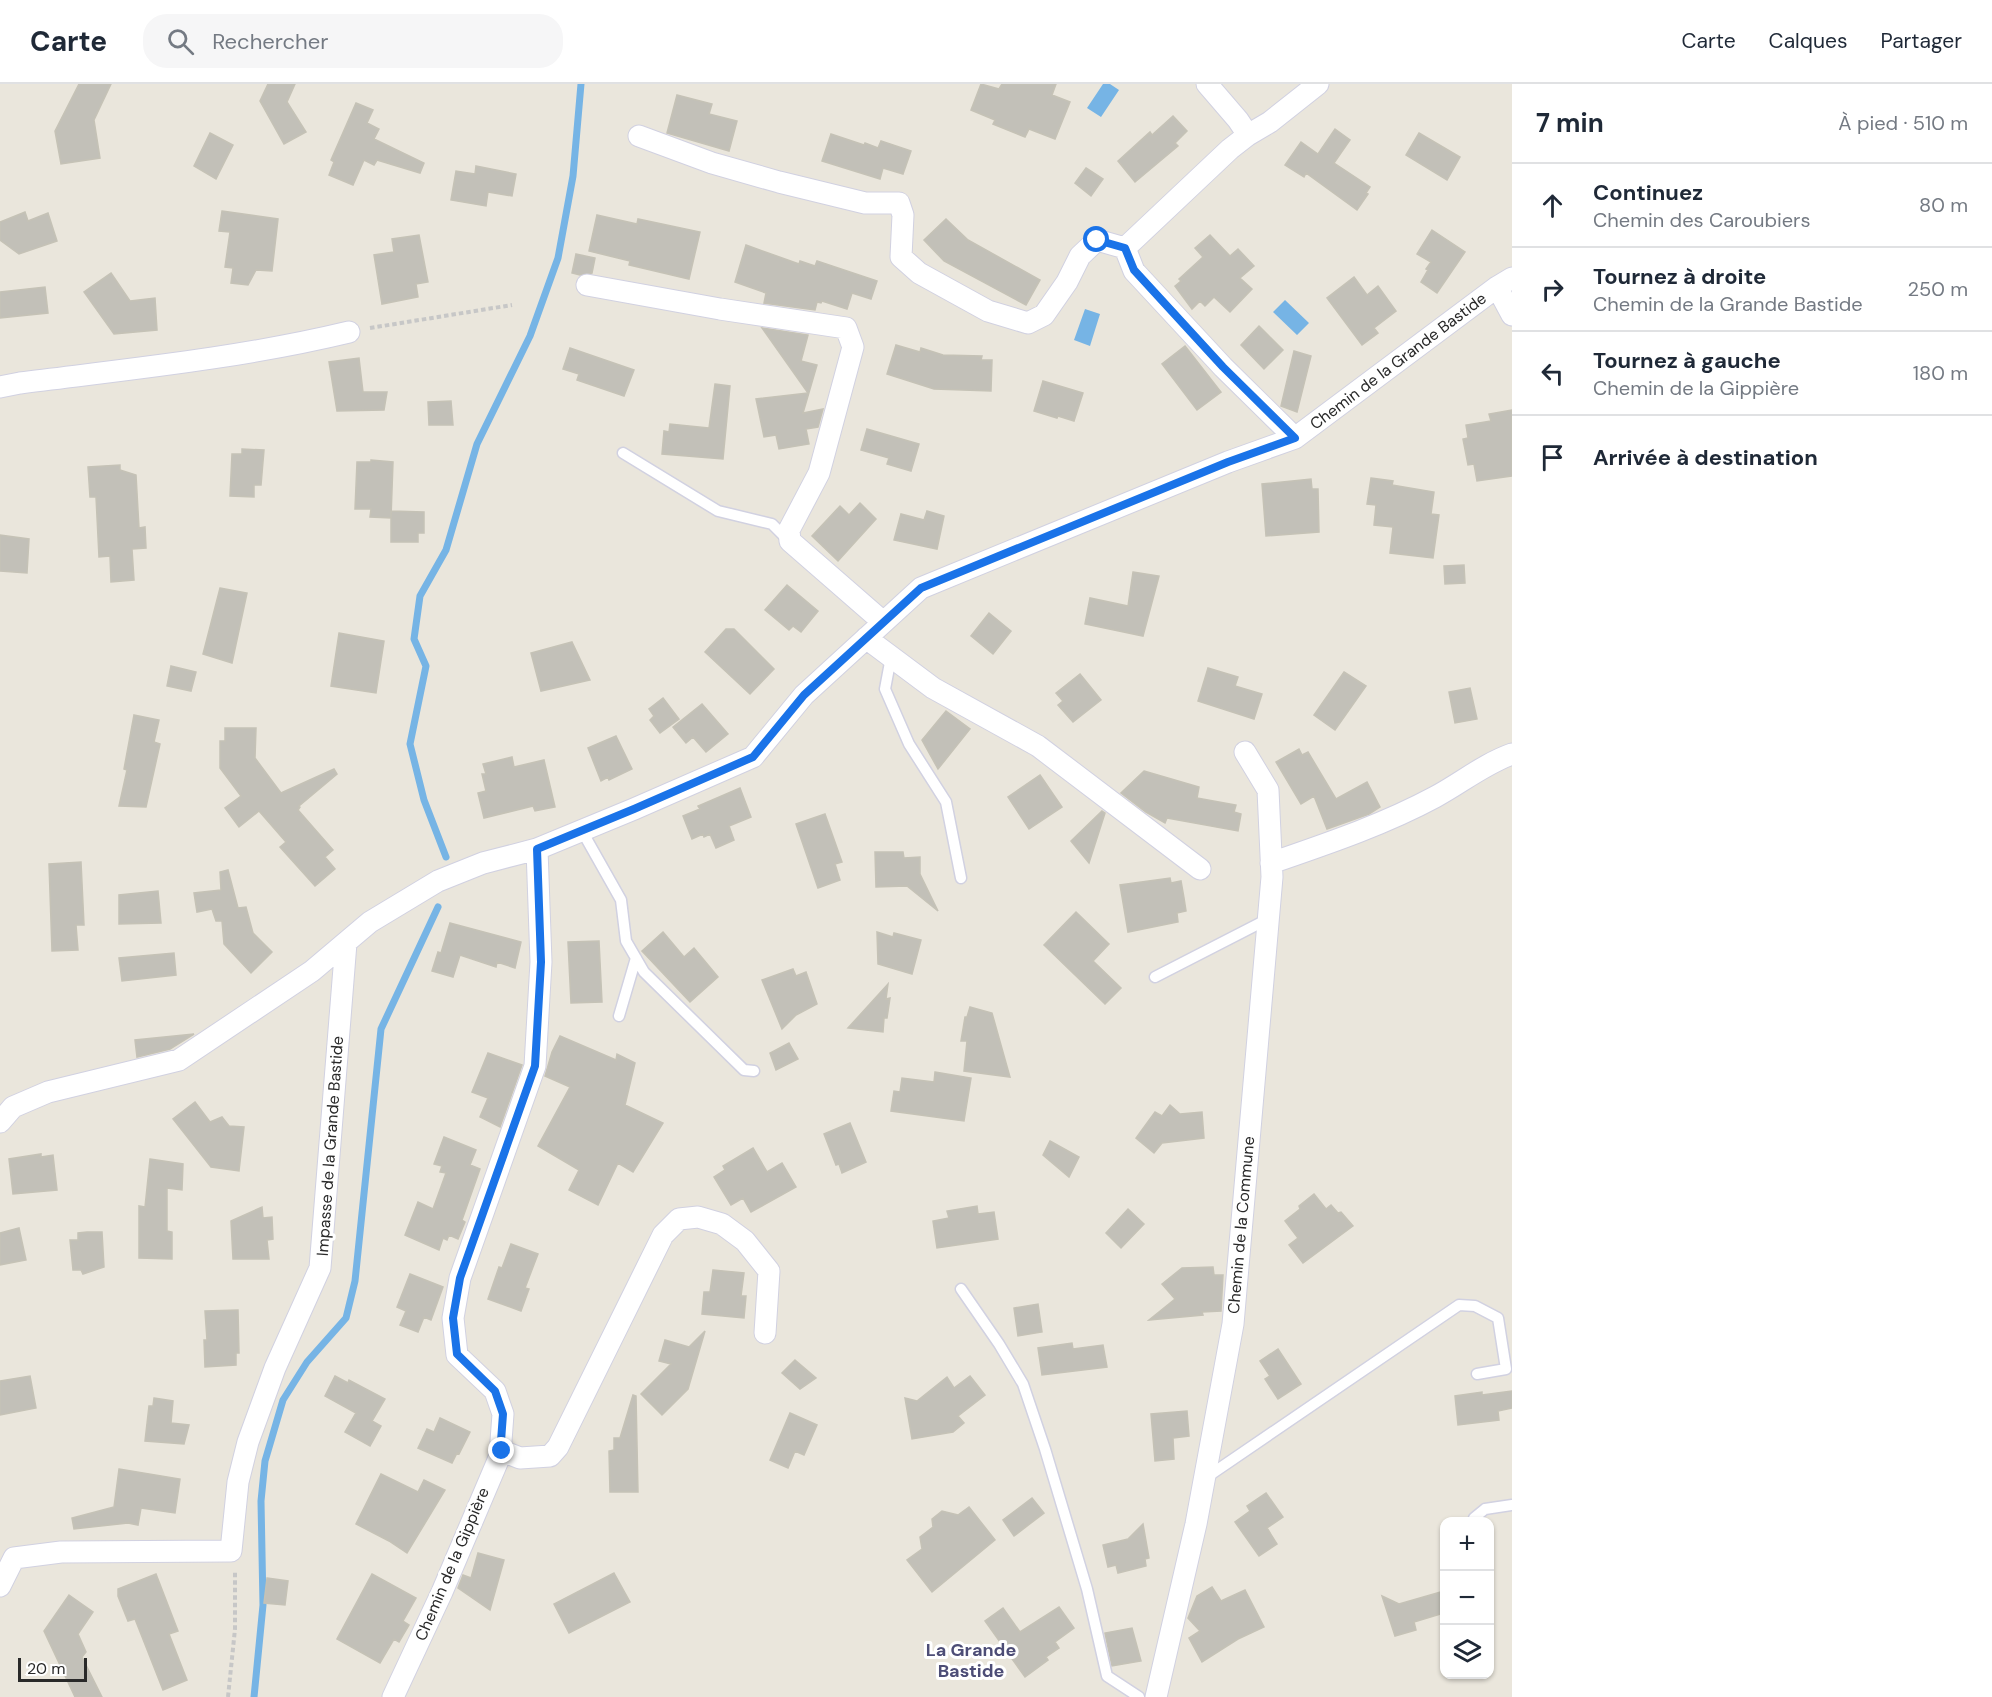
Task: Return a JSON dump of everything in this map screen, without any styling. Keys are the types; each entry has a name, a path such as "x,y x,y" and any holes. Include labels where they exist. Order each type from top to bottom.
{"street":[{"path":"1207,84 1248,135"},
{"path":"1125,248 1248,135 1270,122 1318,84"},
{"path":"639,136 712,163 779,182 865,203 898,203 903,214 901,257 919,273 988,310 1028,323 1044,315 1067,282 1080,256 1097,240 1125,248"},
{"path":"1125,248 1134,270 1223,367 1295,438"},
{"name":"Chemin de la Grande Bastide","path":"0,1122 13,1107 48,1092 179,1060 312,971 370,922 438,881 483,863 537,849 753,757 804,695 921,588 1228,462 1295,438 1504,283 1512,315"},
{"path":"587,285 720,309 846,328 853,347 819,473 789,530 790,541 883,622"},
{"path":"0,387 195,362 291,346 349,332"},
{"path":"866,639 933,688 1038,746 1200,869"},
{"name":"Chemin de la Commune","path":"1156,1697 1196,1524 1233,1324 1271,863 1268,790 1245,752"},
{"path":"1271,863 1346,837 1434,797 1495,760 1512,754"},
{"name":"Chemin de la Gippière","path":"393,1697 442,1592 502,1451 503,1414 495,1391 457,1354 453,1318 460,1278 535,1066 541,962 537,849"},
{"name":"Impasse de la Grande Bastide","path":"231,1551 238,1482 248,1442 274,1368 320,1269 346,943"},
{"path":"502,1451 520,1458 550,1456 558,1447 663,1235 679,1219 698,1217 722,1224 745,1241 769,1271 765,1333"},
{"path":"0,1586 14,1558 61,1552 231,1551"}],"lane":[{"path":"622,453 645,469 718,511 772,524 790,541"},
{"path":"891,657 885,689 909,744 946,802 961,878"},
{"path":"582,831 621,900 626,941 644,972 744,1070 754,1071"},
{"path":"1155,977 1268,919"},
{"path":"619,1016 636,958"},
{"path":"961,1289 1023,1384 1087,1589 1107,1676 1139,1697"},
{"path":"1204,1478 1460,1305 1475,1306 1498,1318 1506,1369 1477,1374"},
{"path":"1475,1517 1485,1509 1512,1505"}],"path":[{"path":"349,332 512,305"},
{"path":"228,1697 235,1629 235,1576 231,1551"}],"water":[{"path":"1103,84 1110,84 1119,90 1101,117 1087,108"},
{"path":"1285,300 1309,323 1297,335 1273,312"},
{"path":"1085,309 1100,314 1090,346 1074,340"}],"building":[{"path":"79,84 111,84 94,120 100,158 61,164 55,131"},
{"path":"268,84 295,84 287,102 306,132 284,144 260,101"},
{"path":"981,84 999,89 1002,84 1056,84 1052,95 1070,102 1055,139 1029,129 1025,137 993,124 995,120 971,110"},
{"path":"677,95 712,104 709,114 737,121 729,151 667,133"},
{"path":"356,103 373,110 367,123 379,129 374,139 424,163 420,173 377,160 374,165 364,160 353,185 329,175 334,162 331,160"},
{"path":"1173,116 1187,131 1175,143 1178,146 1135,182 1118,161 1150,132 1152,135"},
{"path":"1335,129 1350,140 1334,163 1370,187 1357,210 1306,173 1304,177 1285,165 1301,142 1318,154"},
{"path":"210,133 233,145 216,179 194,166"},
{"path":"1419,133 1460,157 1447,180 1406,155"},
{"path":"831,134 878,148 881,141 911,151 903,174 883,168 880,179 822,161"},
{"path":"476,166 516,174 512,196 488,192 486,206 451,200 456,171 475,174"},
{"path":"1086,168 1103,179 1091,196 1075,183"},
{"path":"222,211 278,219 272,271 256,270 248,285 231,283 233,268 225,267 230,232 219,231"},
{"path":"25,212 28,221 48,213 57,241 19,254 0,240 0,222"},
{"path":"597,215 637,224 638,219 700,232 689,279 629,265 630,261 589,251"},
{"path":"946,219 968,240 1040,280 1026,305 944,261 924,240"},
{"path":"1432,230 1465,252 1437,293 1421,282 1431,262 1417,254"},
{"path":"419,235 428,282 416,284 418,297 382,304 374,255 394,252 392,239"},
{"path":"1210,235 1230,256 1238,249 1254,266 1240,278 1252,289 1230,312 1214,297 1205,306 1200,301 1192,309 1175,286 1181,281 1179,279 1203,257 1195,248"},
{"path":"746,245 799,264 800,261 815,266 817,261 877,281 871,299 852,293 847,309 822,301 817,302 815,310 764,303 766,293 735,282"},
{"path":"576,254 595,258 592,273 580,275 572,273"},
{"path":"111,273 130,301 155,298 157,330 114,334 84,292"},
{"path":"1354,277 1367,295 1378,286 1396,311 1374,328 1378,333 1362,345 1327,298"},
{"path":"45,287 48,313 0,318 0,292"},
{"path":"1259,326 1283,350 1264,369 1241,345"},
{"path":"762,328 808,335 801,361 817,365 803,413 823,409 818,427 806,429 809,444 779,449 776,435 764,437 756,399 808,393"},
{"path":"896,345 920,352 921,348 943,355 982,356 981,360 992,360 991,391 934,389 887,374"},
{"path":"1185,346 1221,392 1197,410 1162,364"},
{"path":"570,348 634,370 624,396 577,380 579,374 563,369"},
{"path":"1294,351 1311,356 1297,412 1281,406"},
{"path":"359,358 363,392 387,392 384,410 337,411 329,362"},
{"path":"1043,381 1083,393 1074,421 1034,411"},
{"path":"715,384 730,386 723,459 662,454 664,431 669,432 670,424 709,428"},
{"path":"451,401 453,425 429,425 428,402"},
{"path":"1512,410 1512,476 1477,481 1474,464 1468,465 1463,439 1468,438 1466,425 1491,421 1489,414"},
{"path":"867,429 919,444 911,471 887,464 889,458 861,450"},
{"path":"242,449 264,450 261,485 254,485 254,497 230,496 232,454 242,454"},
{"path":"371,460 393,462 391,518 370,517 371,509 355,509 357,462 371,462"},
{"path":"120,465 120,470 136,475 139,528 145,527 146,548 132,549 134,580 111,582 110,556 99,557 96,497 90,497 88,467"},
{"path":"1371,478 1393,481 1392,485 1434,492 1431,514 1439,515 1433,558 1390,553 1393,527 1374,525 1376,505 1367,504"},
{"path":"1311,479 1312,489 1318,489 1319,532 1266,536 1262,484"},
{"path":"860,503 876,519 838,561 812,536 840,506 849,515"},
{"path":"391,511 424,512 424,533 418,533 418,542 391,542"},
{"path":"927,511 944,516 937,549 894,540 901,514 924,520"},
{"path":"0,535 29,539 27,573 0,571"},
{"path":"1464,565 1465,583 1445,584 1444,566"},
{"path":"1133,572 1159,576 1143,636 1085,624 1090,598 1128,606"},
{"path":"787,585 818,611 801,632 793,626 789,630 765,610"},
{"path":"220,588 247,593 232,663 203,654"},
{"path":"989,613 1011,631 993,654 971,636"},
{"path":"726,629 734,629 774,669 750,694 705,652"},
{"path":"339,633 384,641 376,693 331,686"},
{"path":"572,642 590,680 541,691 531,653"},
{"path":"171,666 196,672 191,691 167,686"},
{"path":"1208,668 1238,677 1235,686 1262,694 1254,719 1198,701"},
{"path":"1344,672 1366,686 1335,730 1314,715"},
{"path":"1080,674 1101,700 1073,722 1058,705 1063,701 1056,693"},
{"path":"1470,688 1477,719 1455,723 1449,692"},
{"path":"663,698 679,719 660,733 650,720 654,716 649,709"},
{"path":"702,704 728,734 706,752 693,737 686,743 673,727"},
{"path":"946,711 970,729 938,769 922,740"},
{"path":"134,715 159,720 154,742 160,744 146,807 119,806 127,770 124,769"},
{"path":"225,728 256,728 255,758 281,793 334,769 337,774 299,806 298,810 333,850 325,857 335,869 315,886 280,847 286,842 259,811 239,827 225,808 241,796 220,768 220,741 225,741"},
{"path":"616,736 632,769 609,780 608,777 601,781 588,748"},
{"path":"1299,749 1302,755 1308,752 1336,799 1367,782 1380,807 1369,814 1327,829 1314,796 1301,804 1276,762"},
{"path":"512,757 514,767 544,760 555,807 535,811 533,806 484,818 478,793 486,791 482,774 486,774 483,764"},
{"path":"1144,771 1199,787 1197,798 1236,805 1234,812 1241,814 1238,831 1167,818 1165,823 1146,812 1121,793"},
{"path":"1040,775 1062,807 1029,829 1008,797"},
{"path":"740,788 751,817 729,826 734,840 716,848 710,834 704,837 703,834 692,839 683,816 700,809 698,806"},
{"path":"1102,811 1105,813 1089,863 1071,841"},
{"path":"825,814 842,862 835,864 840,880 818,888 796,824"},
{"path":"875,852 903,852 904,858 920,857 920,874 938,911 907,886 876,887"},
{"path":"81,862 84,925 76,925 78,950 52,951 49,864"},
{"path":"228,870 238,908 246,907 253,933 272,952 251,973 224,944 222,921 216,921 212,909 197,912 194,893 221,890 220,872"},
{"path":"1170,878 1171,883 1181,881 1186,911 1177,913 1178,922 1128,932 1120,885"},
{"path":"158,891 161,923 119,924 119,895"},
{"path":"1076,912 1109,944 1093,961 1121,988 1105,1004 1044,945"},
{"path":"450,923 521,942 515,968 497,962 496,967 460,955 453,977 432,971 438,952 441,953"},
{"path":"663,932 684,957 694,948 718,977 690,1002 642,951"},
{"path":"877,932 893,937 894,933 921,940 912,974 878,964"},
{"path":"599,941 602,1002 571,1003 568,942"},
{"path":"174,953 176,975 122,981 119,958"},
{"path":"793,969 796,976 806,972 817,1004 796,1015 782,1029 762,980"},
{"path":"888,984 886,999 890,998 887,1018 884,1018 883,1032 848,1028"},
{"path":"970,1007 992,1013 1010,1077 964,1071 967,1041 961,1041 965,1017"},
{"path":"194,1034 170,1049 137,1057 135,1040"},
{"path":"560,1036 616,1060 617,1054 635,1063 625,1105 663,1123 633,1172 618,1163 598,1205 569,1190 579,1170 538,1146 570,1087 545,1076 552,1052"},
{"path":"789,1043 798,1059 776,1070 770,1053"},
{"path":"488,1053 522,1065 500,1127 480,1117 488,1098 472,1092"},
{"path":"935,1072 971,1078 964,1121 891,1111 894,1091 900,1092 902,1078 934,1082"},
{"path":"195,1102 210,1122 222,1117 229,1126 244,1127 239,1171 211,1167 173,1119"},
{"path":"1170,1105 1180,1114 1202,1112 1204,1138 1162,1143 1154,1153 1136,1138 1155,1112 1162,1116"},
{"path":"850,1123 866,1162 842,1173 839,1164 836,1165 824,1134"},
{"path":"444,1137 476,1150 470,1165 480,1169 462,1220 465,1222 458,1239 449,1235 447,1240 443,1238 439,1250 405,1235 418,1202 433,1209 446,1173 440,1172 442,1166 434,1164"},
{"path":"1050,1141 1079,1157 1069,1177 1043,1155"},
{"path":"753,1148 767,1172 782,1163 796,1187 751,1212 743,1198 731,1205 714,1177 725,1170 723,1166"},
{"path":"41,1154 41,1157 53,1155 57,1190 13,1194 9,1159"},
{"path":"150,1159 183,1164 182,1190 167,1188 167,1231 172,1232 172,1259 139,1258 139,1206 145,1207"},
{"path":"1314,1194 1326,1209 1331,1205 1338,1213 1341,1212 1353,1226 1303,1263 1289,1245 1298,1238 1285,1221"},
{"path":"977,1206 978,1214 994,1212 998,1239 937,1248 933,1221 949,1218 947,1211"},
{"path":"262,1207 263,1218 272,1217 273,1239 267,1240 269,1259 233,1259 231,1221"},
{"path":"1128,1209 1144,1224 1121,1248 1106,1233"},
{"path":"19,1228 26,1260 0,1265 0,1233"},
{"path":"102,1232 104,1267 83,1274 81,1270 73,1270 70,1240 78,1240 78,1233"},
{"path":"511,1244 538,1254 525,1288 529,1289 521,1311 488,1299 499,1267 502,1268"},
{"path":"1213,1267 1214,1275 1223,1275 1221,1311 1149,1320 1175,1299 1162,1284 1182,1268"},
{"path":"713,1270 744,1273 741,1296 746,1296 744,1318 702,1314 704,1292 710,1292"},
{"path":"410,1274 443,1287 431,1320 424,1317 418,1332 400,1325 406,1311 397,1307"},
{"path":"1038,1304 1042,1332 1018,1336 1014,1308"},
{"path":"238,1310 239,1353 236,1353 236,1365 205,1367 204,1340 207,1340 205,1311"},
{"path":"705,1331 688,1389 662,1415 641,1394 671,1364 659,1361 665,1340 689,1347"},
{"path":"1072,1343 1073,1349 1103,1345 1107,1367 1042,1375 1038,1348"},
{"path":"1278,1349 1301,1384 1278,1399 1265,1379 1270,1376 1260,1361"},
{"path":"795,1360 816,1378 800,1389 782,1373"},
{"path":"30,1376 36,1408 0,1415 0,1381"},
{"path":"335,1376 348,1383 349,1380 385,1399 372,1421 381,1426 370,1446 345,1432 356,1413 325,1396"},
{"path":"970,1376 985,1395 958,1416 964,1423 953,1432 912,1439 905,1398 917,1401 947,1377 954,1388"},
{"path":"1512,1391 1512,1408 1498,1411 1499,1420 1458,1425 1455,1396"},
{"path":"633,1395 636,1396 638,1492 610,1492 609,1451 614,1450 614,1438 620,1438"},
{"path":"154,1398 173,1401 171,1423 189,1425 184,1444 145,1441 149,1406 153,1406"},
{"path":"1187,1411 1189,1436 1173,1438 1174,1459 1155,1461 1151,1414"},
{"path":"790,1413 817,1425 804,1455 795,1451 788,1468 770,1460"},
{"path":"440,1418 470,1432 452,1463 418,1448 427,1429 434,1432"},
{"path":"119,1469 180,1479 175,1513 141,1508 138,1525 128,1523 74,1529 72,1518 114,1507"},
{"path":"381,1474 418,1492 424,1480 445,1490 407,1553 356,1524"},
{"path":"1266,1493 1283,1517 1267,1528 1277,1544 1259,1556 1235,1522 1250,1511 1247,1506"},
{"path":"1032,1498 1044,1513 1014,1536 1003,1520"},
{"path":"969,1507 995,1540 932,1592 907,1560 922,1549 920,1537 933,1527 932,1519 942,1511 958,1515"},
{"path":"1143,1524 1149,1558 1145,1559 1146,1566 1118,1573 1116,1565 1108,1567 1103,1545 1128,1539"},
{"path":"478,1553 504,1560 490,1610 458,1588 463,1575 471,1578"},
{"path":"614,1573 630,1602 569,1633 554,1604"},
{"path":"156,1574 178,1631 169,1634 187,1680 163,1690 135,1619 128,1621 118,1596 118,1589"},
{"path":"372,1574 416,1598 403,1621 409,1625 399,1642 394,1639 380,1663 337,1639"},
{"path":"267,1578 288,1581 285,1605 264,1603"},
{"path":"1212,1587 1221,1601 1245,1590 1264,1627 1238,1639 1202,1662 1189,1638 1200,1631 1188,1618 1197,1596"},
{"path":"1440,1592 1440,1614 1414,1622 1416,1630 1395,1636 1382,1596 1399,1604"},
{"path":"69,1595 93,1612 78,1634 86,1652 82,1657 102,1697 75,1697 44,1631"},
{"path":"1059,1607 1074,1628 1055,1642 1059,1648 1046,1657 1048,1660 1025,1677 985,1621 1003,1608 1020,1632"},
{"path":"1132,1628 1141,1661 1112,1666 1105,1633"}],"waterway":[{"path":"446,857 424,800 410,744 426,666 414,639 420,596 446,550 477,444 530,336 558,258 573,176 581,84"},
{"path":"254,1697 263,1605 261,1501 265,1461 283,1400 307,1362 346,1318 355,1281 381,1029 438,907"}],"district":[{"name":"La Grande Bastide","path":"971,1660"}],"route":[{"path":"502,1451 503,1414 495,1391 457,1354 453,1318 460,1278 535,1066 541,962 537,849 753,757 804,695 921,588 1228,462 1295,438 1223,367 1134,270 1125,248 1097,240"}]}
